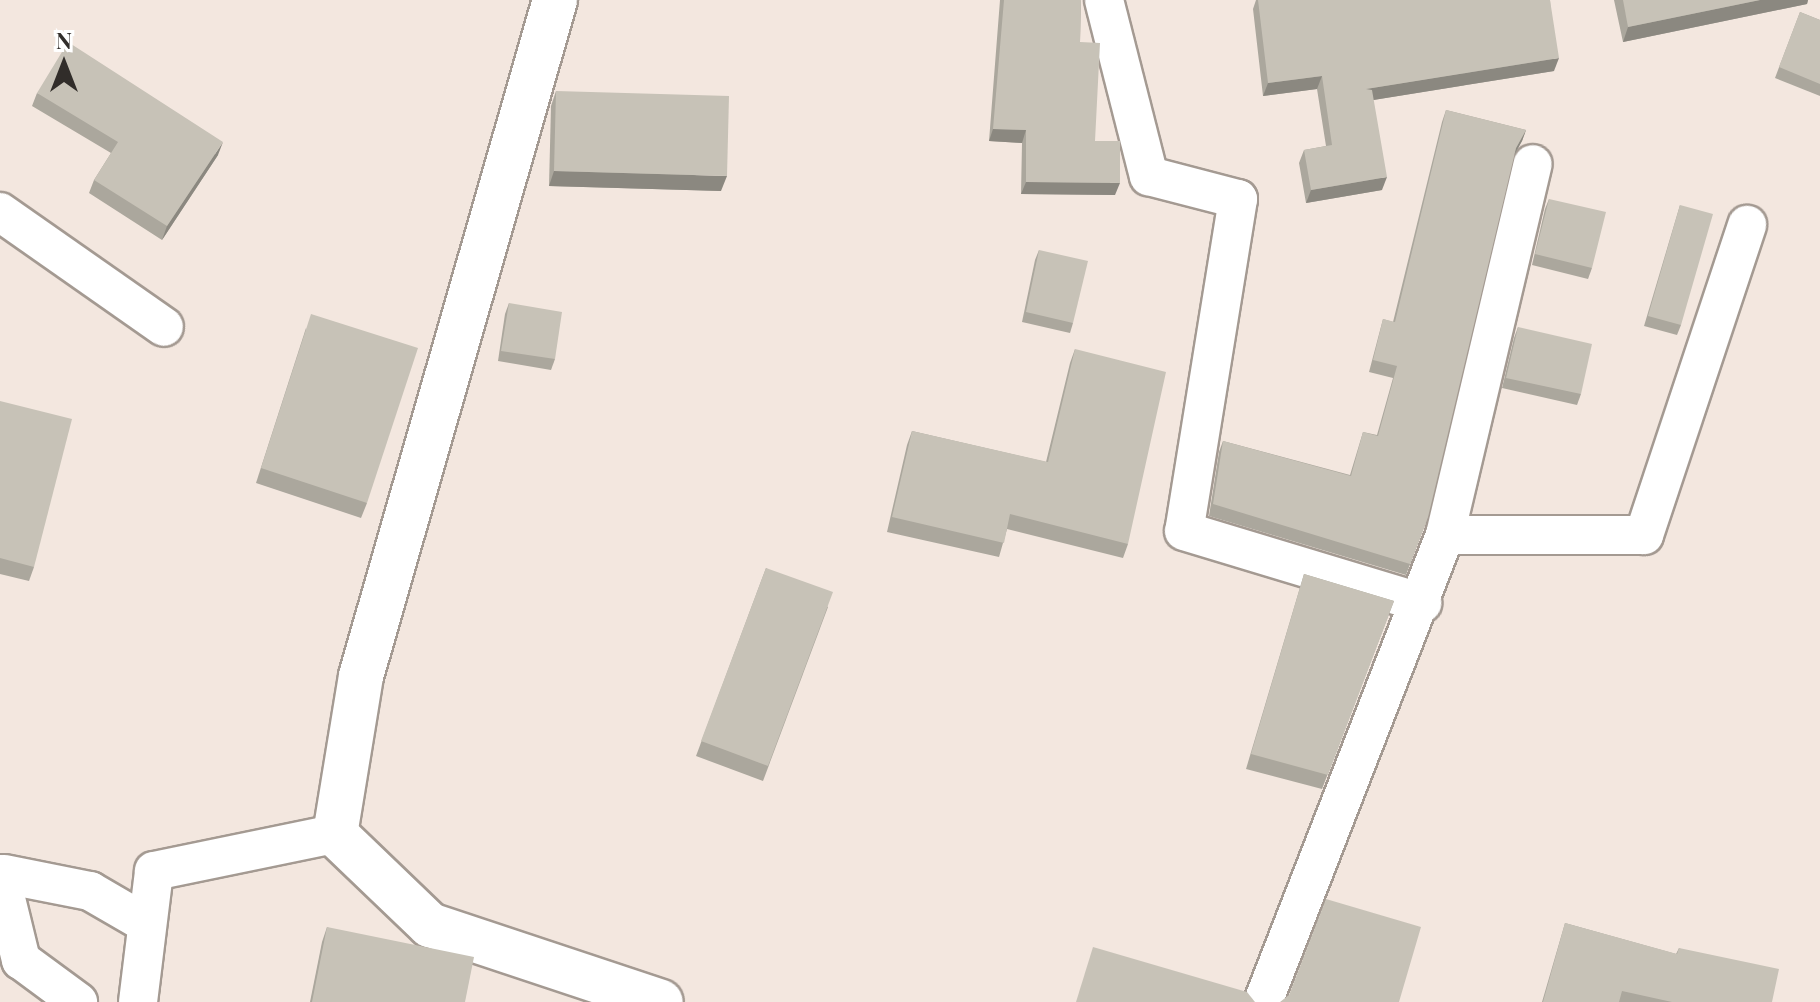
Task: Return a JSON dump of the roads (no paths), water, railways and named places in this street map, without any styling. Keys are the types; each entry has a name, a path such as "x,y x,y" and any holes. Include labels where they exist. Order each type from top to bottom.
{"main road":[{"path":"555,0 361,676 335,834 430,925 661,1002"}],"street":[{"path":"1104,0 1149,176 1238,199 1184,531 1422,603"},
{"path":"1263,1002 1422,603 1445,535 1533,164"},
{"path":"0,212 164,327"},
{"path":"1445,535 1644,535 1747,225"},
{"path":"135,1001 154,871 335,834"},
{"path":"78,1002 21,960 2,874 90,891 147,924"}]}
